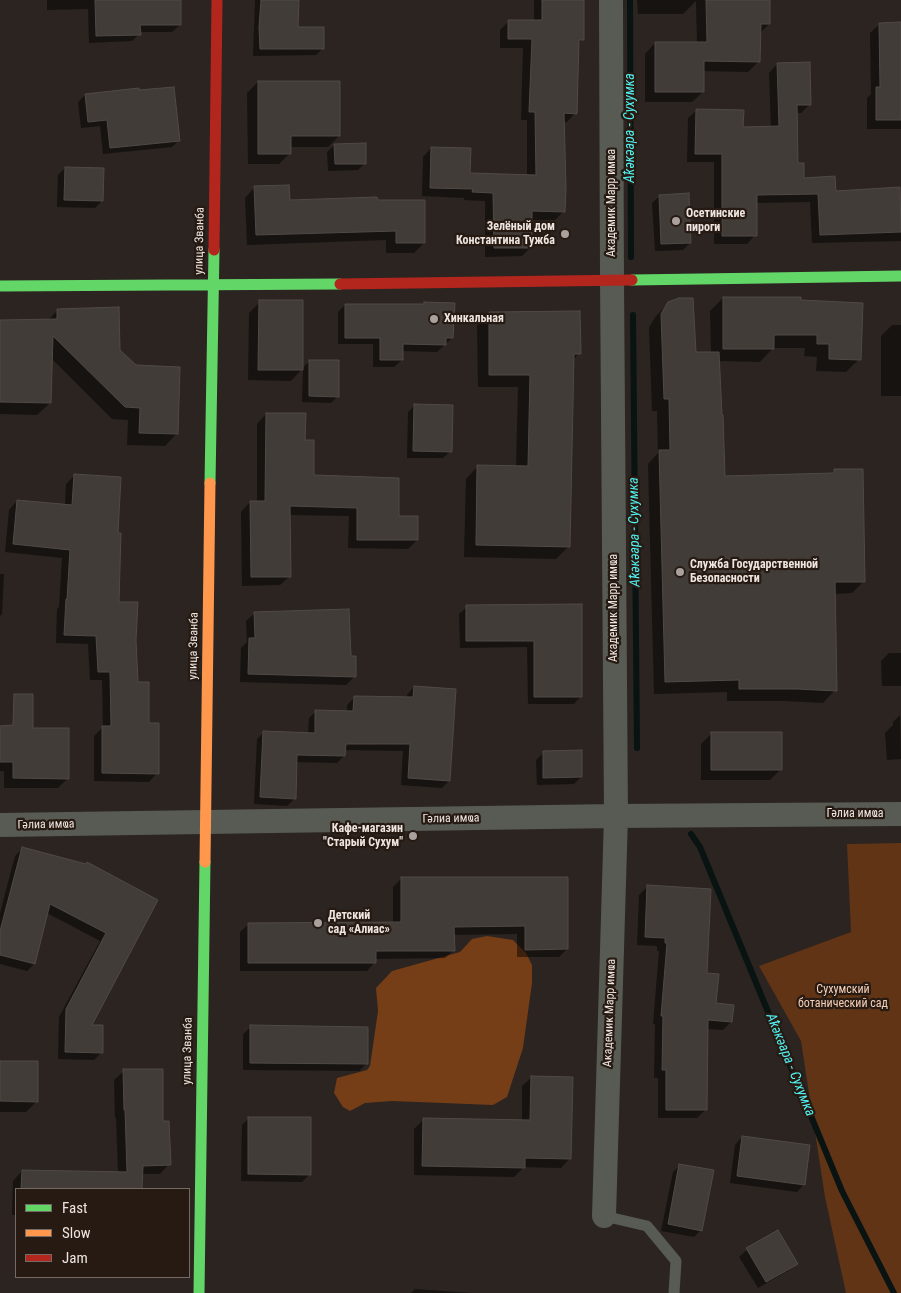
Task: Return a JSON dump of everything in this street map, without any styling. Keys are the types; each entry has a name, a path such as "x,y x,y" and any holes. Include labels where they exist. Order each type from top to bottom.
{"main road":[{"name":"улица Званба","path":"198,1293 217,0"},
{"path":"0,286 239,285 901,276"}],"street":[{"name":"Академик Марр имҩа","path":"604,1216 616,816 611,0"},
{"name":"Гәлиа имҩа","path":"0,825 901,814"}],"lane":[{"path":"604,1216 647,1226 676,1260 674,1293"}],"green space":[{"name":"Сухумский ботанический сад","path":"901,843 901,1293 846,1293 825,1197 801,1041 759,966 851,932 847,844"}],"shaded area":[{"path":"487,936 513,940 526,953 532,965 532,983 523,1048 507,1097 493,1105 392,1101 365,1103 350,1111 343,1107 334,1093 337,1078 367,1070 370,1066 378,1011 376,988 392,971 460,952 472,939"}],"building":[{"path":"95,0 181,0 181,25 140,25 141,35 96,36"},
{"path":"261,0 299,0 298,27 324,27 324,49 260,49"},
{"path":"542,0 584,0 584,40 579,40 577,114 564,113 565,212 532,211 532,248 494,248 493,193 472,192 473,189 430,188 431,147 471,148 470,173 536,175 535,112 529,112 532,39 508,39 508,20 542,20"},
{"path":"706,0 770,0 770,24 761,24 760,62 704,61 704,92 655,92 655,42 707,42"},
{"path":"901,22 901,120 876,120 876,87 880,87 879,23"},
{"path":"810,62 811,105 797,105 798,163 804,163 804,178 835,176 836,191 900,187 901,232 820,235 818,194 757,195 757,236 722,236 722,154 695,154 696,109 744,110 743,127 779,126 777,63"},
{"path":"258,81 340,81 340,136 291,136 291,154 258,154"},
{"path":"174,87 180,141 110,148 107,120 88,122 85,94 139,88 139,90"},
{"path":"366,143 366,164 335,164 334,144"},
{"path":"65,167 104,168 103,201 64,200"},
{"path":"289,185 290,200 377,197 378,200 425,200 425,243 396,243 396,231 256,235 254,186"},
{"path":"689,193 691,243 661,244 659,195"},
{"path":"723,297 801,297 801,300 863,303 861,360 829,359 829,344 817,344 817,335 774,335 774,349 723,349"},
{"path":"679,298 693,298 696,352 719,352 725,476 834,473 834,469 863,469 865,582 835,582 837,691 739,689 739,680 665,682 659,450 670,450 669,399 664,399 661,314 668,302"},
{"path":"259,300 303,300 303,370 258,370"},
{"path":"424,302 455,303 453,338 446,338 446,345 403,344 403,360 380,360 380,338 345,338 345,304 424,304"},
{"path":"119,307 120,350 136,365 180,367 178,434 139,433 140,408 125,407 53,336 51,403 0,402 0,320 57,319 57,309"},
{"path":"580,311 581,354 574,354 570,547 476,545 477,465 528,466 530,375 489,375 489,312"},
{"path":"309,360 339,360 339,397 309,396"},
{"path":"414,404 453,405 452,452 413,451"},
{"path":"266,413 306,413 305,440 314,440 314,475 399,478 399,516 418,516 418,540 357,540 357,508 290,506 291,577 251,577 250,501 265,501"},
{"path":"74,474 121,477 118,533 121,533 119,602 138,602 136,640 138,682 149,682 149,723 159,723 159,774 102,773 102,726 111,726 110,672 98,672 96,636 64,635 70,550 13,544 17,500 72,505"},
{"path":"582,604 582,697 534,697 534,641 466,641 466,605"},
{"path":"349,609 351,656 356,656 356,677 248,674 249,638 255,638 254,612"},
{"path":"414,686 456,689 450,781 408,778 410,744 346,744 345,756 297,755 296,799 260,797 263,731 315,733 315,710 353,711 354,696 413,697"},
{"path":"14,694 33,694 33,728 69,728 69,779 13,778 13,762 0,762 0,726 13,725"},
{"path":"711,732 782,732 782,770 711,770"},
{"path":"582,750 582,777 543,778 543,751"},
{"path":"22,847 86,864 87,862 158,900 92,1025 103,1025 103,1053 65,1052 66,1009 106,933 50,904 35,964 0,955 0,931"},
{"path":"401,877 568,877 568,949 525,950 525,926 454,927 455,951 376,951 376,963 248,963 248,923 401,922"},
{"path":"647,885 711,889 707,973 719,974 716,1003 734,1005 732,1022 708,1020 707,1110 666,1110 666,1070 662,1070 663,1016 661,1016 667,943 665,943 665,938 645,937"},
{"path":"250,1025 368,1027 368,1064 250,1063"},
{"path":"0,1061 38,1061 38,1102 0,1101"},
{"path":"123,1069 163,1069 163,1121 169,1121 171,1165 143,1166 142,1188 21,1188 22,1170 127,1172"},
{"path":"531,1076 573,1077 571,1159 525,1158 525,1168 422,1166 423,1118 530,1120"},
{"path":"248,1117 311,1117 311,1175 248,1174"},
{"path":"742,1136 810,1145 805,1185 737,1176"},
{"path":"679,1164 714,1170 702,1231 668,1224"},
{"path":"778,1230 798,1264 766,1282 746,1248"}],"waterway":[{"name":"Аҟәкәара - Сухумка","path":"630,0 631,257"},
{"name":"Аҟәкәара - Сухумка","path":"633,315 637,748"},
{"name":"Аҟәкәара - Сухумка","path":"691,834 700,847 842,1191 894,1293"}],"traffic: fast":[{"path":"210,483 214,250"},
{"path":"632,280 901,276"},
{"path":"0,286 340,284"},
{"path":"199,1293 205,862"}],"traffic: slow":[{"path":"205,862 210,483"}],"traffic: jam":[{"path":"214,250 217,0"},
{"path":"340,284 632,280"}],"place":[{"name":"Осетинские пироги","path":"676,221"},
{"name":"Зелёный дом Константина Тужба","path":"565,234"},
{"name":"Хинкальная","path":"434,319"},
{"name":"Служба Государственной Безопасности","path":"680,572"},
{"name":"Кафе-магазин \"Старый Сухум\"","path":"413,836"},
{"name":"Детский сад «Алиас»","path":"318,923"}]}
